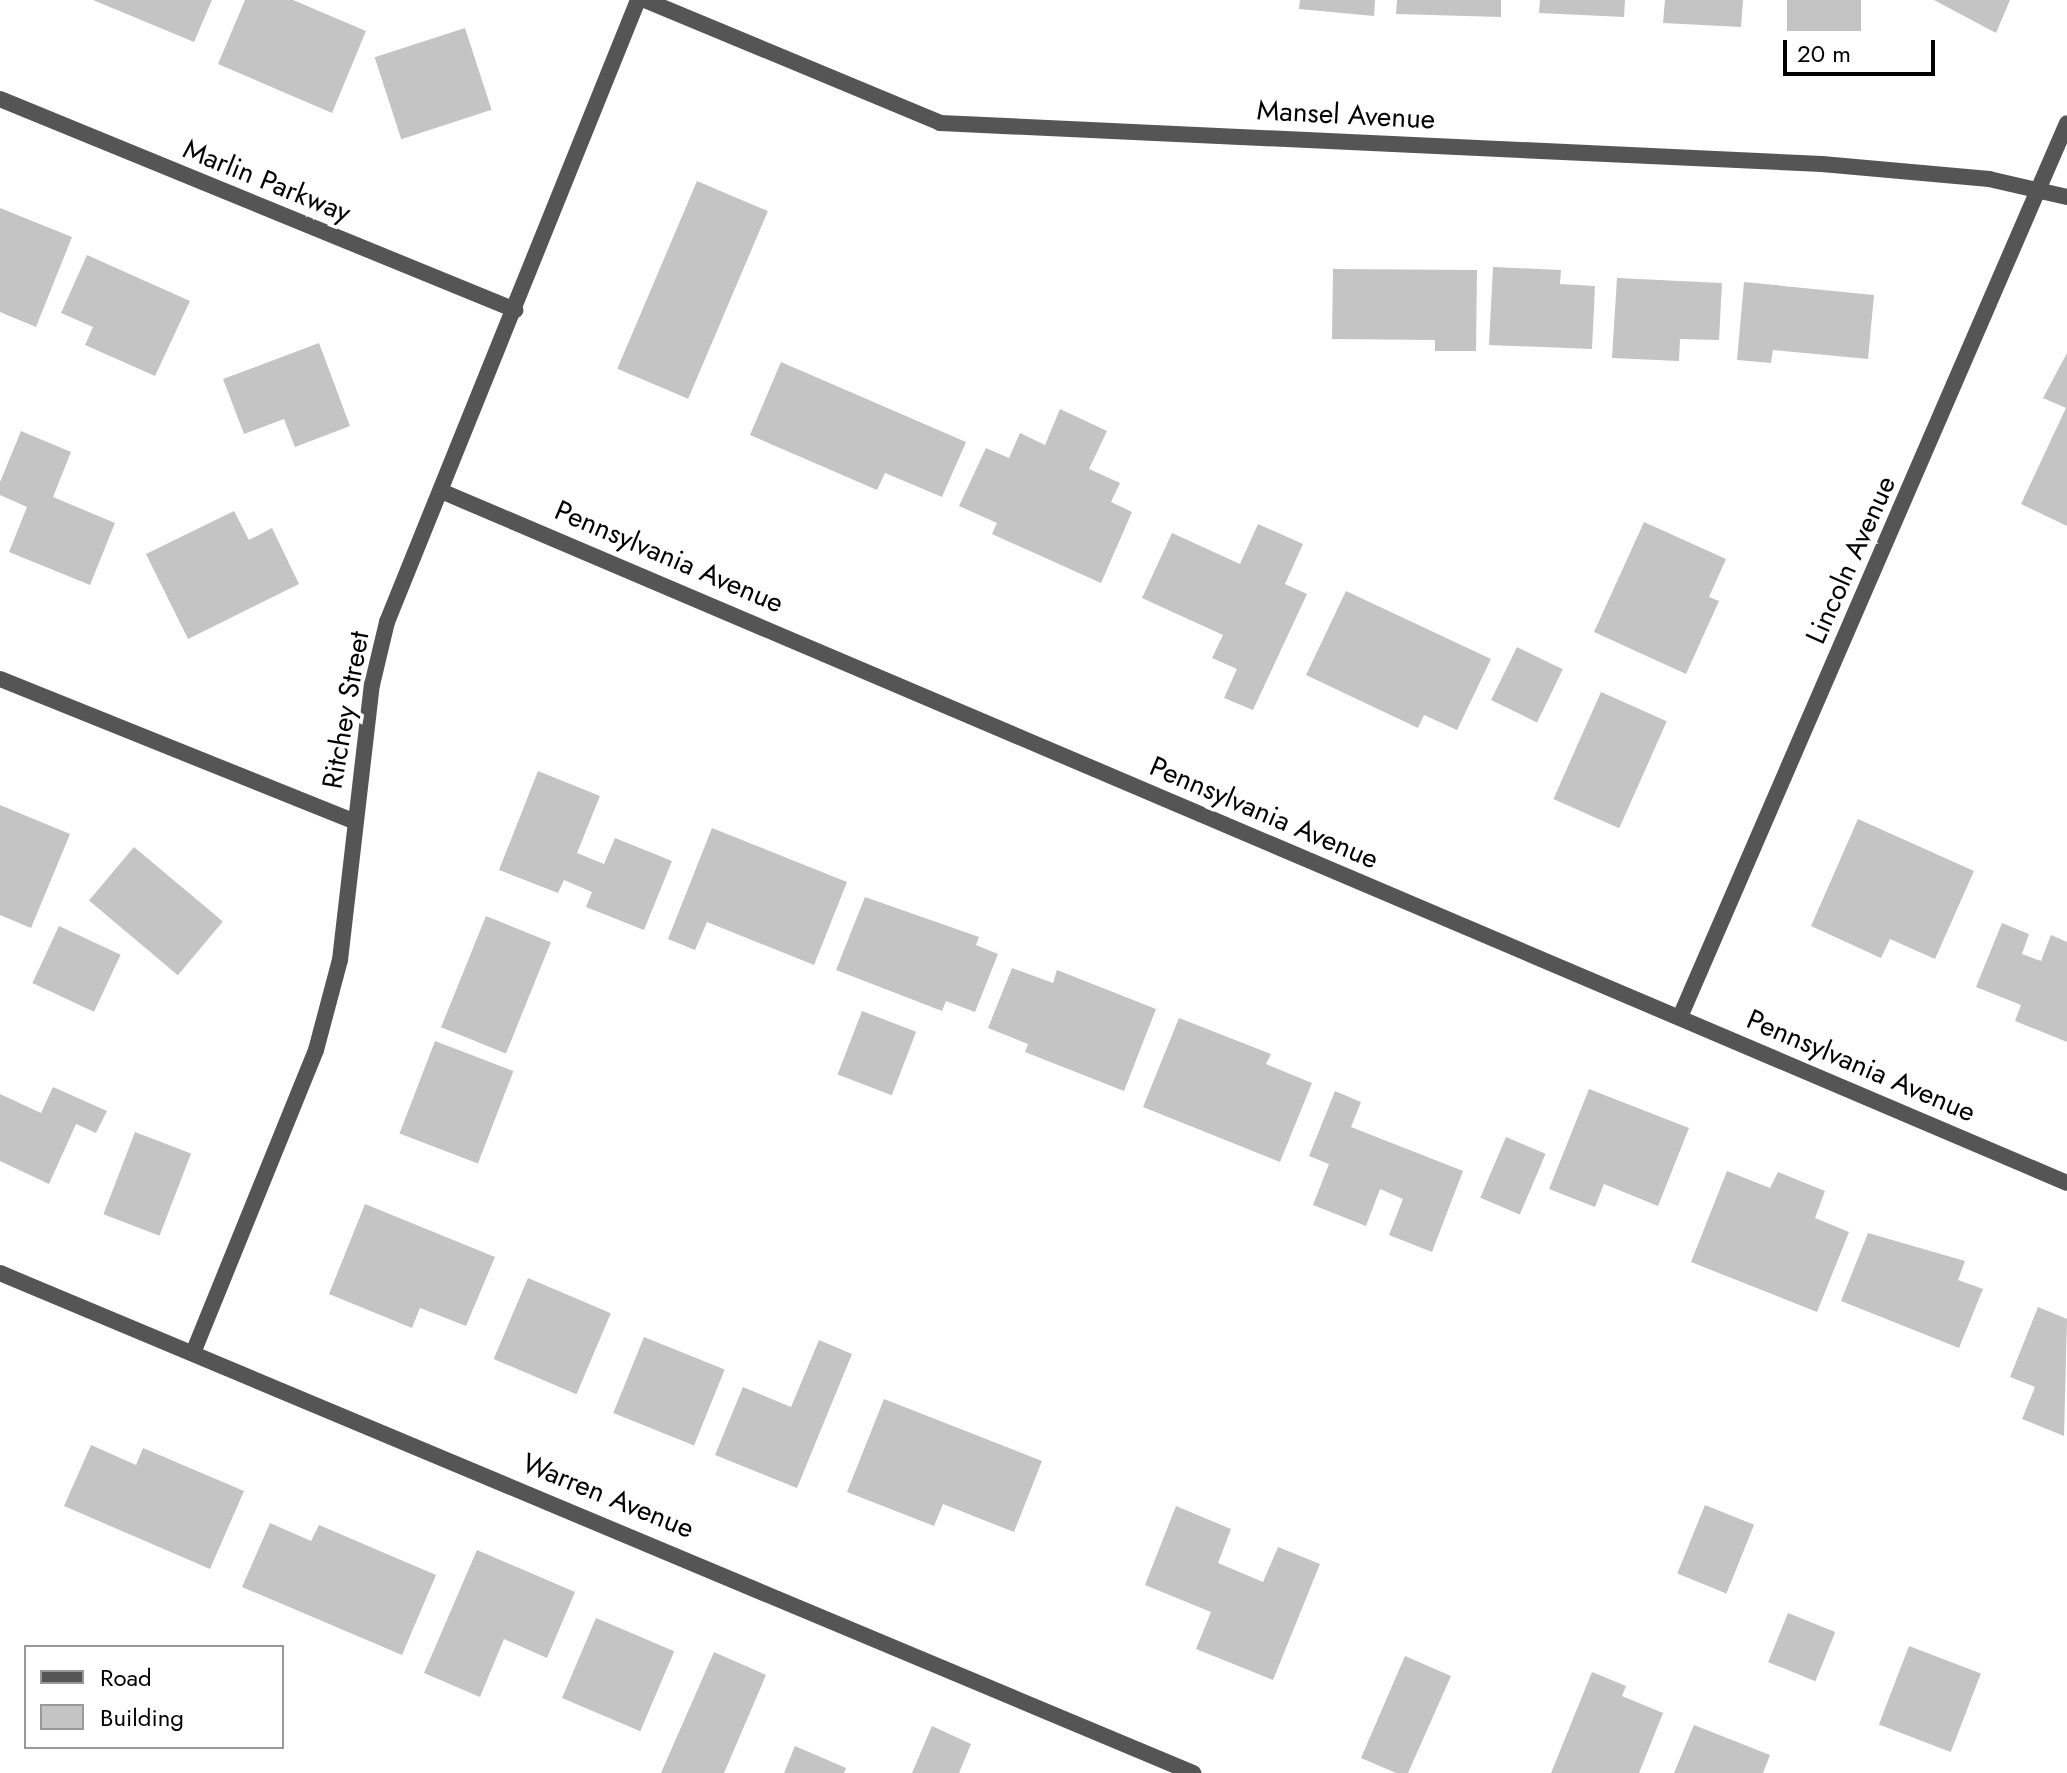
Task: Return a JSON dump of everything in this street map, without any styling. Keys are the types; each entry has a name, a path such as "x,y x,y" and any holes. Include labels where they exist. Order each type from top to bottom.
{"street":[{"name":"Ritchey Street","path":"193,1353 316,1050 340,960 354,821 387,622 638,0"},
{"name":"Mansel Avenue","path":"645,0 940,123 1822,164 2040,188 2067,197"},
{"name":"Marlin Parkway","path":"0,99 515,310"},
{"name":"Lincoln Avenue","path":"1680,1017 2067,123"},
{"name":"Pennsylvania Avenue","path":"441,491 2067,1183"},
{"path":"0,679 354,821"},
{"name":"Warren Avenue","path":"0,1273 1193,1773"}],"building":[{"path":"93,0 212,0 194,42"},
{"path":"245,0 293,0 366,31 332,113 218,64"},
{"path":"1300,0 1375,0 1374,16 1299,9"},
{"path":"1397,0 1501,0 1501,17 1396,14"},
{"path":"1540,0 1625,0 1624,17 1539,13"},
{"path":"1665,0 1743,0 1741,27 1663,23"},
{"path":"1787,0 1861,0 1861,31 1787,31"},
{"path":"1934,0 2010,0 1996,33"},
{"path":"465,28 492,110 401,139 375,57"},
{"path":"697,181 768,211 688,399 617,369"},
{"path":"0,208 72,237 36,327 0,312"},
{"path":"87,255 190,301 155,376 85,345 93,327 61,313"},
{"path":"1493,267 1561,270 1560,284 1595,286 1592,349 1489,345"},
{"path":"1333,269 1477,270 1476,351 1435,351 1435,340 1332,339"},
{"path":"1617,278 1722,283 1719,340 1680,339 1679,361 1612,358"},
{"path":"1744,282 1874,295 1868,359 1773,350 1771,363 1737,360"},
{"path":"319,343 350,426 295,447 284,419 244,434 223,379"},
{"path":"2067,353 2067,526 2021,504 2066,408 2043,398"},
{"path":"781,362 966,442 942,497 885,473 877,490 750,435"},
{"path":"1060,409 1107,431 1089,469 1120,483 1111,502 1132,512 1101,583 992,534 997,523 959,506 986,448 1009,458 1020,433 1045,445"},
{"path":"21,431 71,452 53,497 115,523 90,585 9,552 27,507 0,495 0,482"},
{"path":"234,511 249,540 272,528 299,584 188,639 146,554"},
{"path":"1644,522 1726,559 1709,597 1719,601 1686,674 1594,632"},
{"path":"1258,524 1303,544 1285,584 1307,594 1253,710 1224,698 1237,669 1212,658 1223,635 1142,598 1172,533 1240,564"},
{"path":"1346,591 1491,659 1457,730 1424,715 1418,728 1306,675"},
{"path":"1517,647 1563,669 1537,722 1491,700"},
{"path":"1601,692 1667,721 1619,828 1553,799"},
{"path":"538,771 600,796 577,853 604,864 615,838 672,861 644,930 586,907 592,892 564,880 558,893 499,870"},
{"path":"0,805 70,834 31,928 0,915"},
{"path":"1858,819 1974,871 1935,959 1890,939 1881,958 1811,926"},
{"path":"712,828 847,882 814,965 707,922 695,950 668,939"},
{"path":"134,847 223,922 178,975 89,901"},
{"path":"865,897 979,937 976,945 998,954 975,1012 946,1001 942,1011 836,970"},
{"path":"486,916 551,942 506,1053 441,1027"},
{"path":"2002,923 2029,934 2022,954 2041,961 2051,935 2067,942 2067,1042 2015,1021 2021,1005 1976,987"},
{"path":"59,926 121,955 94,1012 32,983"},
{"path":"1012,968 1053,983 1057,970 1156,1009 1124,1091 1025,1052 1028,1044 988,1028"},
{"path":"862,1011 916,1032 892,1095 838,1074"},
{"path":"1179,1018 1271,1054 1266,1064 1312,1083 1280,1162 1143,1107"},
{"path":"435,1041 513,1071 478,1164 400,1133"},
{"path":"53,1087 107,1111 96,1133 76,1124 49,1184 0,1161 0,1094 41,1113"},
{"path":"1589,1089 1689,1128 1658,1206 1604,1184 1595,1207 1549,1189"},
{"path":"1335,1091 1361,1102 1351,1127 1463,1171 1432,1252 1389,1235 1403,1199 1380,1189 1366,1226 1313,1205 1329,1164 1309,1156"},
{"path":"135,1132 191,1154 159,1236 103,1214"},
{"path":"1506,1137 1546,1154 1520,1215 1480,1198"},
{"path":"1727,1171 1770,1188 1778,1172 1825,1191 1815,1218 1849,1232 1817,1312 1691,1262"},
{"path":"365,1204 495,1257 466,1326 420,1308 412,1328 329,1294"},
{"path":"1868,1233 1965,1261 1958,1280 1983,1289 1959,1348 1841,1301"},
{"path":"528,1278 611,1313 576,1394 494,1359"},
{"path":"2038,1307 2067,1319 2064,1436 2022,1419 2035,1387 2010,1377"},
{"path":"644,1337 725,1370 694,1446 613,1413"},
{"path":"819,1340 852,1354 797,1488 715,1455 743,1387 791,1407"},
{"path":"884,1399 1042,1461 1014,1532 943,1504 934,1526 847,1492"},
{"path":"91,1445 136,1465 143,1448 244,1491 210,1569 64,1506"},
{"path":"1705,1505 1754,1525 1726,1593 1677,1574"},
{"path":"1176,1506 1231,1529 1218,1563 1263,1582 1278,1547 1320,1564 1273,1680 1196,1649 1211,1612 1145,1585"},
{"path":"270,1523 311,1541 319,1525 436,1575 402,1655 242,1587"},
{"path":"477,1550 575,1592 547,1658 504,1639 480,1697 424,1673"},
{"path":"1788,1613 1835,1632 1815,1681 1768,1662"},
{"path":"596,1618 674,1651 640,1731 562,1698"},
{"path":"1909,1646 1981,1674 1951,1752 1879,1724"},
{"path":"714,1652 766,1675 724,1773 661,1773"},
{"path":"1405,1656 1451,1676 1408,1773 1396,1773 1361,1758"},
{"path":"1592,1672 1626,1686 1622,1696 1663,1713 1639,1773 1551,1773"},
{"path":"1694,1725 1770,1755 1763,1773 1674,1773"},
{"path":"932,1726 971,1744 959,1773 912,1773"},
{"path":"795,1746 846,1768 844,1773 784,1773"}]}
